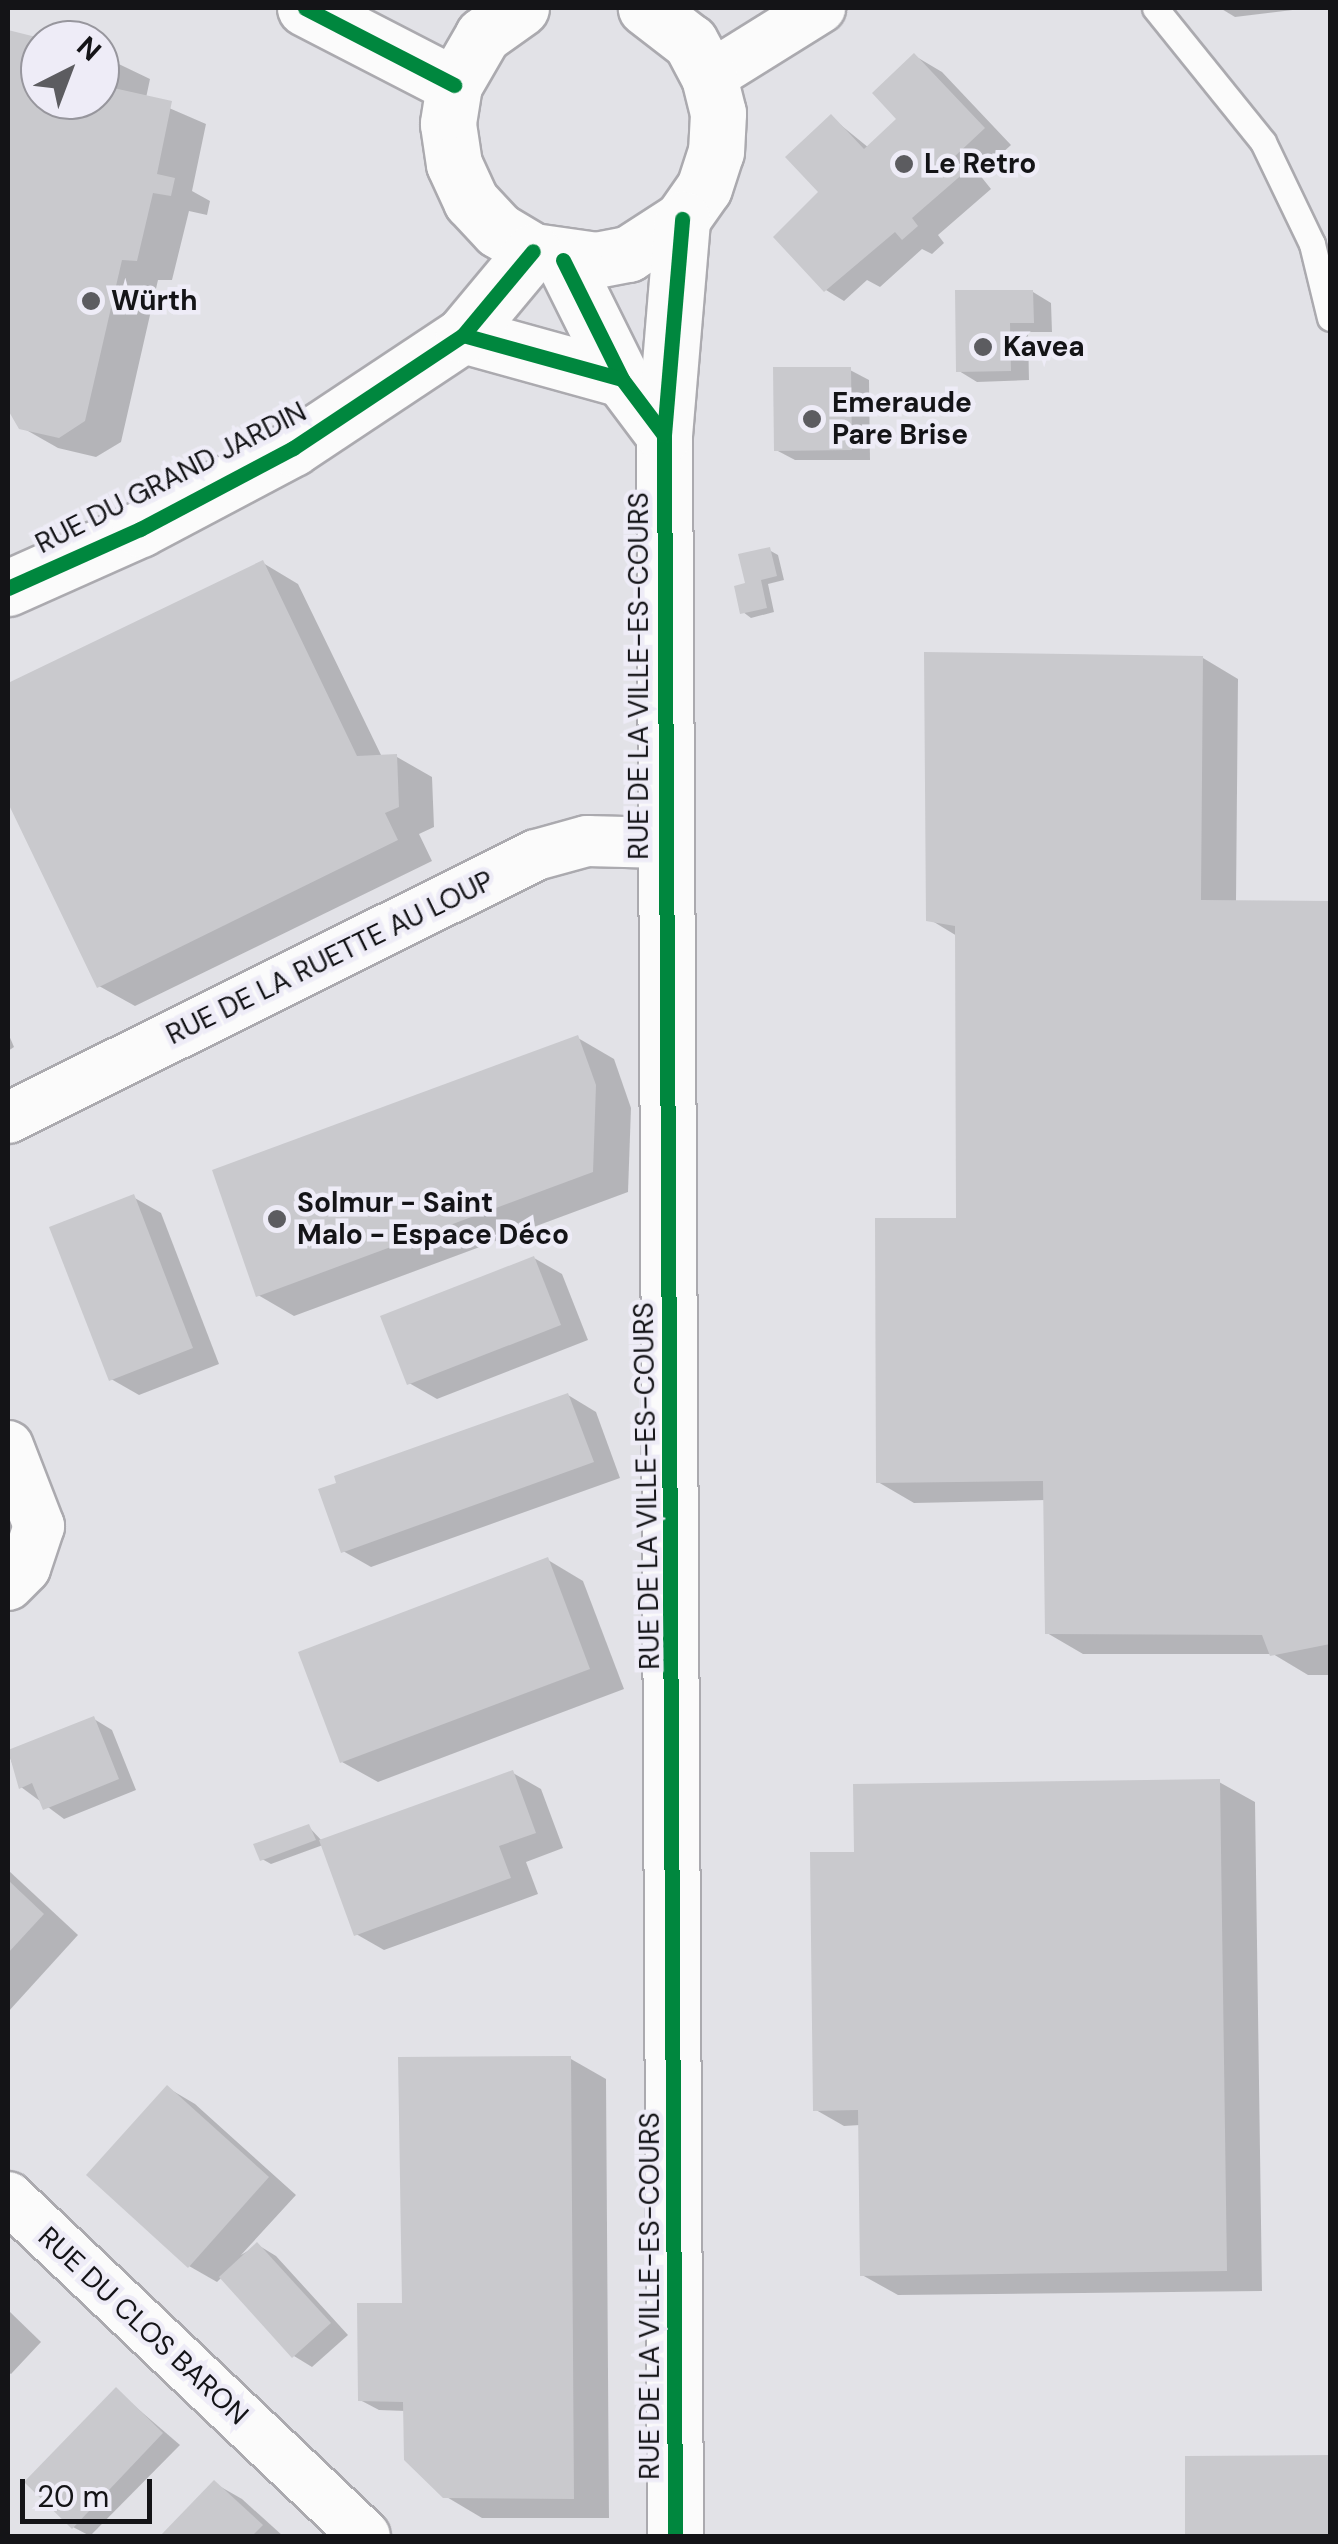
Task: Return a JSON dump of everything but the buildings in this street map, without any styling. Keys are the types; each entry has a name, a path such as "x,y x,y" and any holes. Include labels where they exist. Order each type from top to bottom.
{"street":[{"path":"305,8 454,85"},
{"path":"520,8 483,35 454,85 450,137 470,201 498,230 548,255 628,254 682,219 704,188 716,152 718,114 709,76 690,42 646,8"},
{"path":"709,76 820,8"},
{"name":"RUE DE LA VILLE-ES-COURS","path":"675,2536 674,1665 663,843 664,435 682,219"},
{"path":"548,255 622,379 664,435"},
{"name":"RUE DU GRAND JARDIN","path":"8,588 140,529 293,448 464,335 548,255"},
{"path":"464,335 622,379"},
{"name":"RUE DE LA RUETTE AU LOUP","path":"8,1118 536,855 587,842 663,843"},
{"path":"8,1446 39,1526 25,1568 8,1585"},
{"name":"RUE DU CLOS BARON","path":"8,2197 365,2536"}],"lane":[{"path":"1155,8 1263,142 1312,244 1330,318"}],"cycle path":[{"path":"305,8 454,85"},
{"path":"675,2536 664,435 682,219"},
{"path":"8,588 140,529 293,448 463,335 533,251"},
{"path":"563,260 622,379 664,435"},
{"path":"463,335 622,379"}],"place":[{"name":"Le Retro","path":"904,164"},
{"name":"Würth","path":"91,301"},
{"name":"Kavea","path":"983,347"},
{"name":"Emeraude Pare Brise","path":"812,419"},
{"name":"Solmur - Saint Malo - Espace Déco","path":"277,1219"}]}
